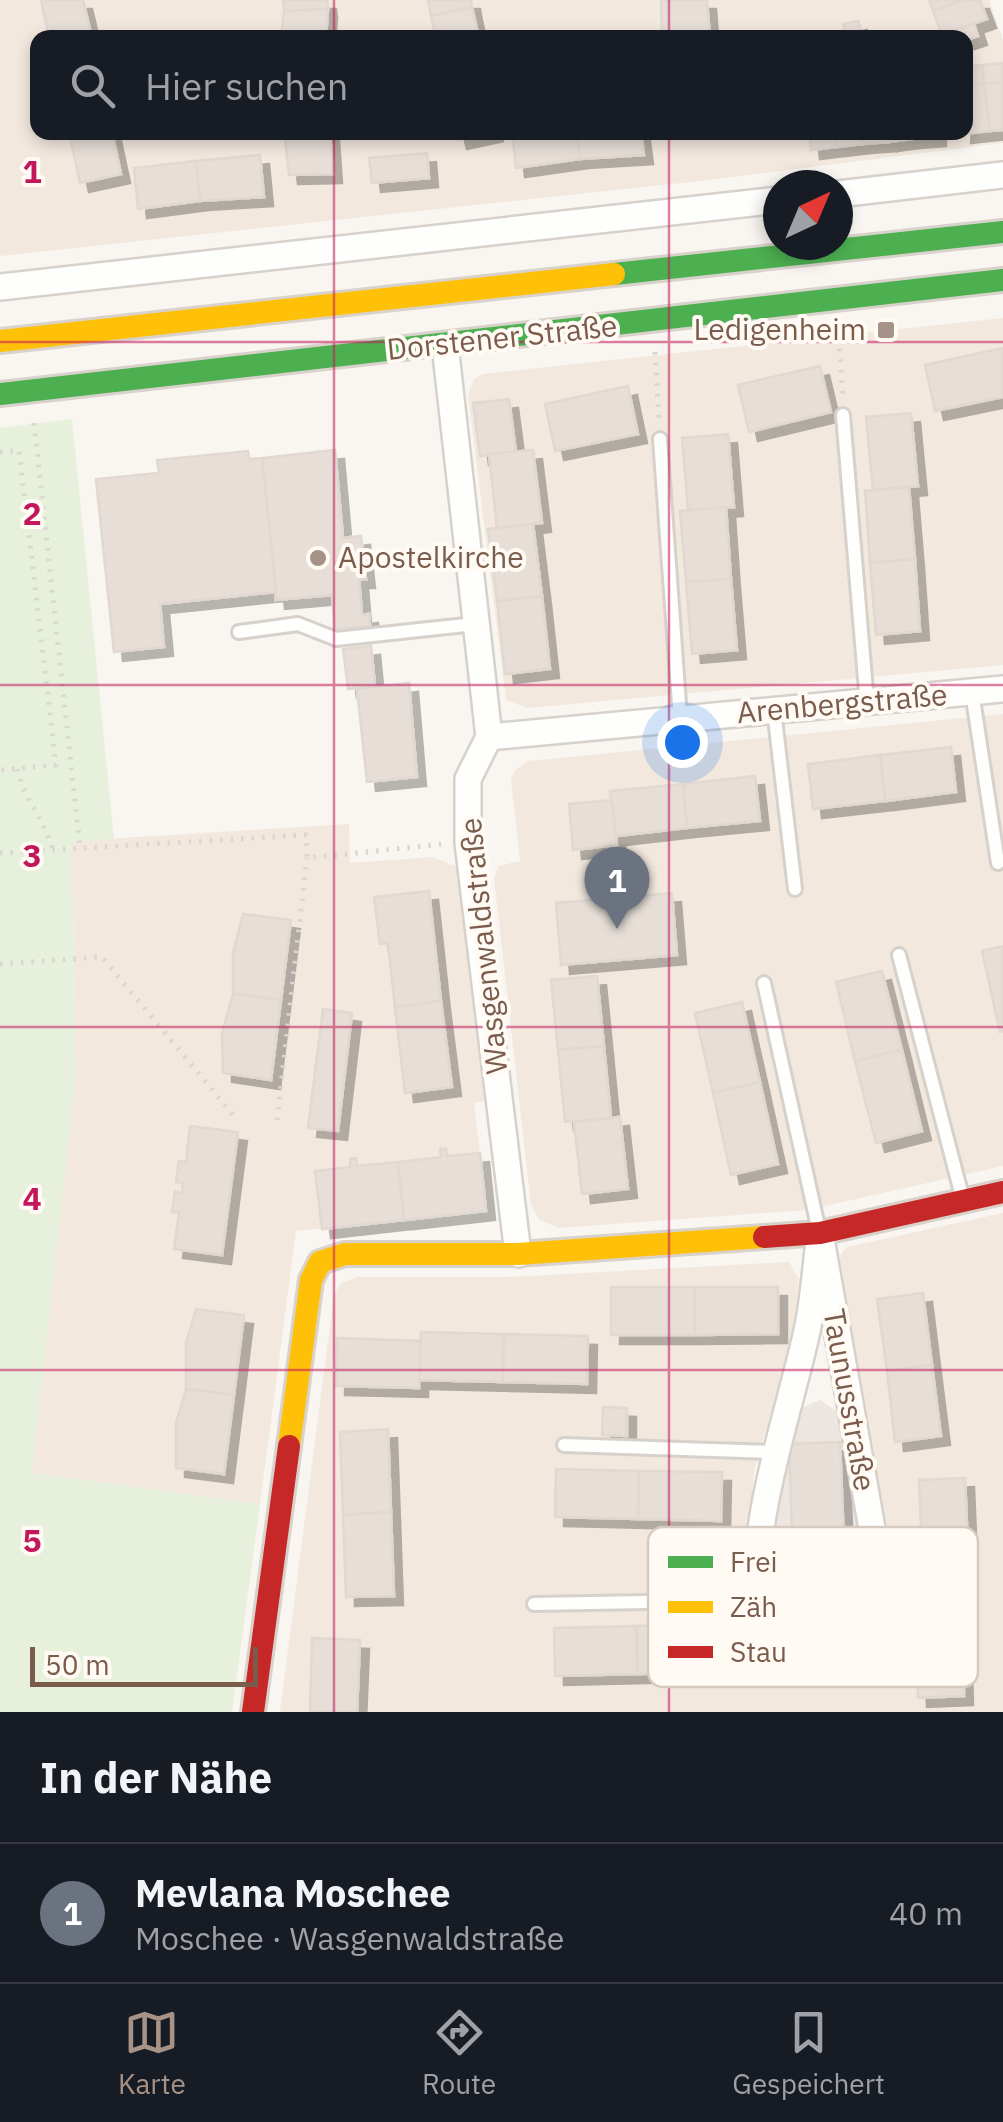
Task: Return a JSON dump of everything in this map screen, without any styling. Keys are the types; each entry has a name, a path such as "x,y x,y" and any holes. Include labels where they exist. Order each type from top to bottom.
{"street":[{"path":"853,192 1003,176"},
{"path":"0,287 763,202"},
{"name":"Dorstener Straße","path":"0,341 1003,232"},
{"name":"Dorstener Straße","path":"0,394 1003,280"},
{"path":"445,344 488,737"},
{"name":"Arenbergstraße","path":"488,737 1003,689"},
{"name":"Wasgenwaldstraße","path":"488,737 468,779 468,844 518,1254"},
{"path":"253,1712 311,1280 320,1262 345,1254 518,1254 820,1234 1003,1192"},
{"name":"Taunusstraße","path":"766,1527 774,1452 808,1324 820,1234"},
{"name":"Taunusstraße","path":"820,1234 869,1527"}],"lane":[{"path":"843,415 867,703"},
{"path":"660,439 680,718"},
{"path":"239,632 298,624 336,639 475,624"},
{"path":"972,692 998,862"},
{"path":"774,710 795,889"},
{"path":"899,955 963,1201"},
{"path":"764,983 820,1234"},
{"path":"564,1445 774,1452"},
{"path":"534,1604 648,1602"}],"path":[{"path":"836,298 843,415"},
{"path":"654,321 660,439"},
{"path":"31,391 80,848"},
{"path":"0,452 19,450 56,764 0,770"},
{"path":"16,769 23,795 45,821 52,850"},
{"path":"0,854 306,835 307,858 278,1120"},
{"path":"307,858 367,848 468,844"},
{"path":"0,964 102,957 233,1115"}],"shaded area":[{"path":"0,0 989,0 1003,40 1003,143 763,170 763,173 0,256"},
{"path":"1003,318 1003,665 527,708 506,700 468,395 474,379 483,374"},
{"path":"1003,714 1003,1166 807,1210 558,1228 539,1219 531,1205 494,878 499,866 520,861 511,780 515,770 528,761"},
{"path":"349,824 350,863 433,857 460,868 489,1100 474,1103 487,1211 296,1231 260,1504 32,1473 76,1075 72,841"},
{"path":"1003,1213 1003,1712 280,1712 334,1294 341,1283 357,1277 510,1277 789,1262 799,1279 792,1338 754,1471 750,1527 648,1527 648,1687 978,1687 978,1527 884,1527 838,1265 847,1247"},
{"path":"820,1400 842,1415 863,1527 773,1527 775,1501 797,1410"}],"green space":[{"path":"72,419 114,839 72,842 76,1075 32,1473 260,1504 232,1712 0,1712 0,428"}],"building":[{"path":"41,0 83,0 90,30 47,30"},
{"path":"283,0 327,0 328,9 284,11"},
{"path":"428,0 471,0 472,7 431,16"},
{"path":"661,0 707,0 709,30 662,30"},
{"path":"929,0 965,0 933,11"},
{"path":"965,0 980,0 987,19 956,30 940,30 933,11"},
{"path":"472,7 477,30 434,30 431,16"},
{"path":"328,9 327,30 282,30 284,11"},
{"path":"858,21 861,30 844,30 843,24"},
{"path":"974,24 978,36 973,38 973,30 955,30"},
{"path":"1003,63 1003,82 984,84 982,65"},
{"path":"982,65 984,84 973,85 973,66"},
{"path":"1003,82 1003,130 990,131 984,84"},
{"path":"984,84 990,131 973,133 973,85"},
{"path":"71,140 114,140 121,174 80,183"},
{"path":"285,140 331,140 333,174 289,175"},
{"path":"513,140 578,140 580,159 516,168"},
{"path":"578,140 642,140 644,155 580,159"},
{"path":"810,140 835,140 836,147 811,150"},
{"path":"835,140 863,140 863,144 836,147"},
{"path":"863,140 888,140 888,142 863,144"},
{"path":"427,153 429,178 372,183 369,158"},
{"path":"260,155 264,197 200,201 196,161"},
{"path":"196,161 200,201 138,209 134,168"},
{"path":"1003,348 1003,397 935,411 925,365"},
{"path":"820,366 831,412 749,432 738,385"},
{"path":"628,386 638,434 555,451 545,404"},
{"path":"509,399 516,452 480,456 473,403"},
{"path":"911,413 918,486 873,490 866,417"},
{"path":"728,434 734,507 688,510 682,438"},
{"name":"Apostelkirche","path":"335,450 343,538 361,536 366,579 359,579 362,615 369,614 370,626 335,630 332,595 276,600 262,458"},
{"path":"533,450 542,523 497,528 489,454"},
{"path":"248,451 249,459 262,458 276,592 160,604 164,647 114,652 96,479 159,473 157,460"},
{"path":"909,487 915,559 870,563 865,491"},
{"path":"726,507 731,579 686,582 680,511"},
{"path":"533,524 542,596 497,601 488,529"},
{"path":"915,559 920,631 876,635 870,563"},
{"path":"731,579 737,650 692,654 686,582"},
{"path":"542,596 550,669 505,674 497,601"},
{"path":"371,646 375,686 348,689 343,649"},
{"path":"409,683 417,777 367,782 357,689"},
{"path":"951,747 956,792 885,801 880,755"},
{"path":"880,755 885,801 813,809 808,764"},
{"path":"755,776 760,821 687,828 683,784"},
{"path":"683,784 687,828 616,836 610,791"},
{"path":"612,800 617,845 573,850 569,804"},
{"path":"429,891 441,1001 395,1007 388,943 380,944 374,897"},
{"path":"672,893 677,955 561,965 556,903"},
{"path":"243,914 291,920 281,1000 233,994 233,953"},
{"path":"1003,946 1003,1031 1000,1032 982,951"},
{"path":"882,971 902,1050 855,1061 836,982"},
{"path":"597,976 604,1046 558,1050 551,980"},
{"path":"233,994 281,1000 271,1080 223,1073 222,1033"},
{"path":"441,1001 452,1087 405,1093 395,1007"},
{"path":"742,1002 760,1082 713,1093 695,1013"},
{"path":"323,1009 352,1013 338,1131 308,1128"},
{"path":"604,1046 611,1118 565,1122 558,1050"},
{"path":"902,1050 922,1131 876,1143 855,1061"},
{"path":"760,1082 778,1164 731,1175 713,1093"},
{"path":"620,1117 628,1189 582,1194 574,1122"},
{"path":"190,1126 238,1132 222,1255 174,1249 179,1213 172,1212 175,1192 182,1193 183,1183 176,1182 179,1161 186,1162"},
{"path":"440,1149 446,1149 447,1156 480,1153 486,1211 404,1220 398,1162 441,1157"},
{"path":"356,1158 357,1166 398,1162 404,1220 322,1229 315,1171 350,1167 350,1159"},
{"path":"611,1287 695,1287 695,1335 611,1335"},
{"path":"695,1287 778,1287 778,1334 695,1335"},
{"path":"923,1293 932,1365 887,1371 877,1299"},
{"path":"196,1309 244,1315 234,1395 186,1389 186,1343"},
{"path":"421,1332 504,1334 503,1382 419,1380"},
{"path":"504,1334 588,1336 587,1384 503,1382"},
{"path":"337,1338 420,1341 419,1388 336,1386"},
{"path":"932,1365 941,1436 895,1442 887,1371"},
{"path":"186,1389 234,1395 224,1474 176,1468 176,1423"},
{"path":"603,1407 627,1408 627,1436 602,1435"},
{"path":"388,1429 391,1512 343,1515 340,1432"},
{"path":"840,1442 843,1527 792,1527 789,1444"},
{"path":"556,1469 639,1471 638,1519 555,1517"},
{"path":"639,1471 722,1472 721,1521 638,1519"},
{"path":"965,1478 967,1527 921,1527 919,1480"},
{"path":"391,1512 394,1596 346,1597 343,1515"},
{"path":"636,1626 637,1674 555,1676 554,1628"},
{"path":"637,1626 648,1626 648,1674 638,1674"},
{"path":"312,1638 360,1640 357,1712 310,1712"},
{"path":"918,1687 964,1687 964,1696 918,1698"}],"traffic: fast":[{"path":"614,274 1003,232"},
{"path":"0,394 1003,280"}],"traffic: slow":[{"path":"0,341 614,274"},
{"path":"289,1446 311,1280 320,1262 345,1254 518,1254 764,1237"}],"traffic: jam":[{"path":"764,1237 820,1233 1003,1192"},
{"path":"253,1712 289,1446"}],"place":[{"name":"Ledigenheim","path":"886,330"},
{"name":"Apostelkirche","path":"318,558"},
{"name":"Mevlana Moschee","path":"617,929"}]}
